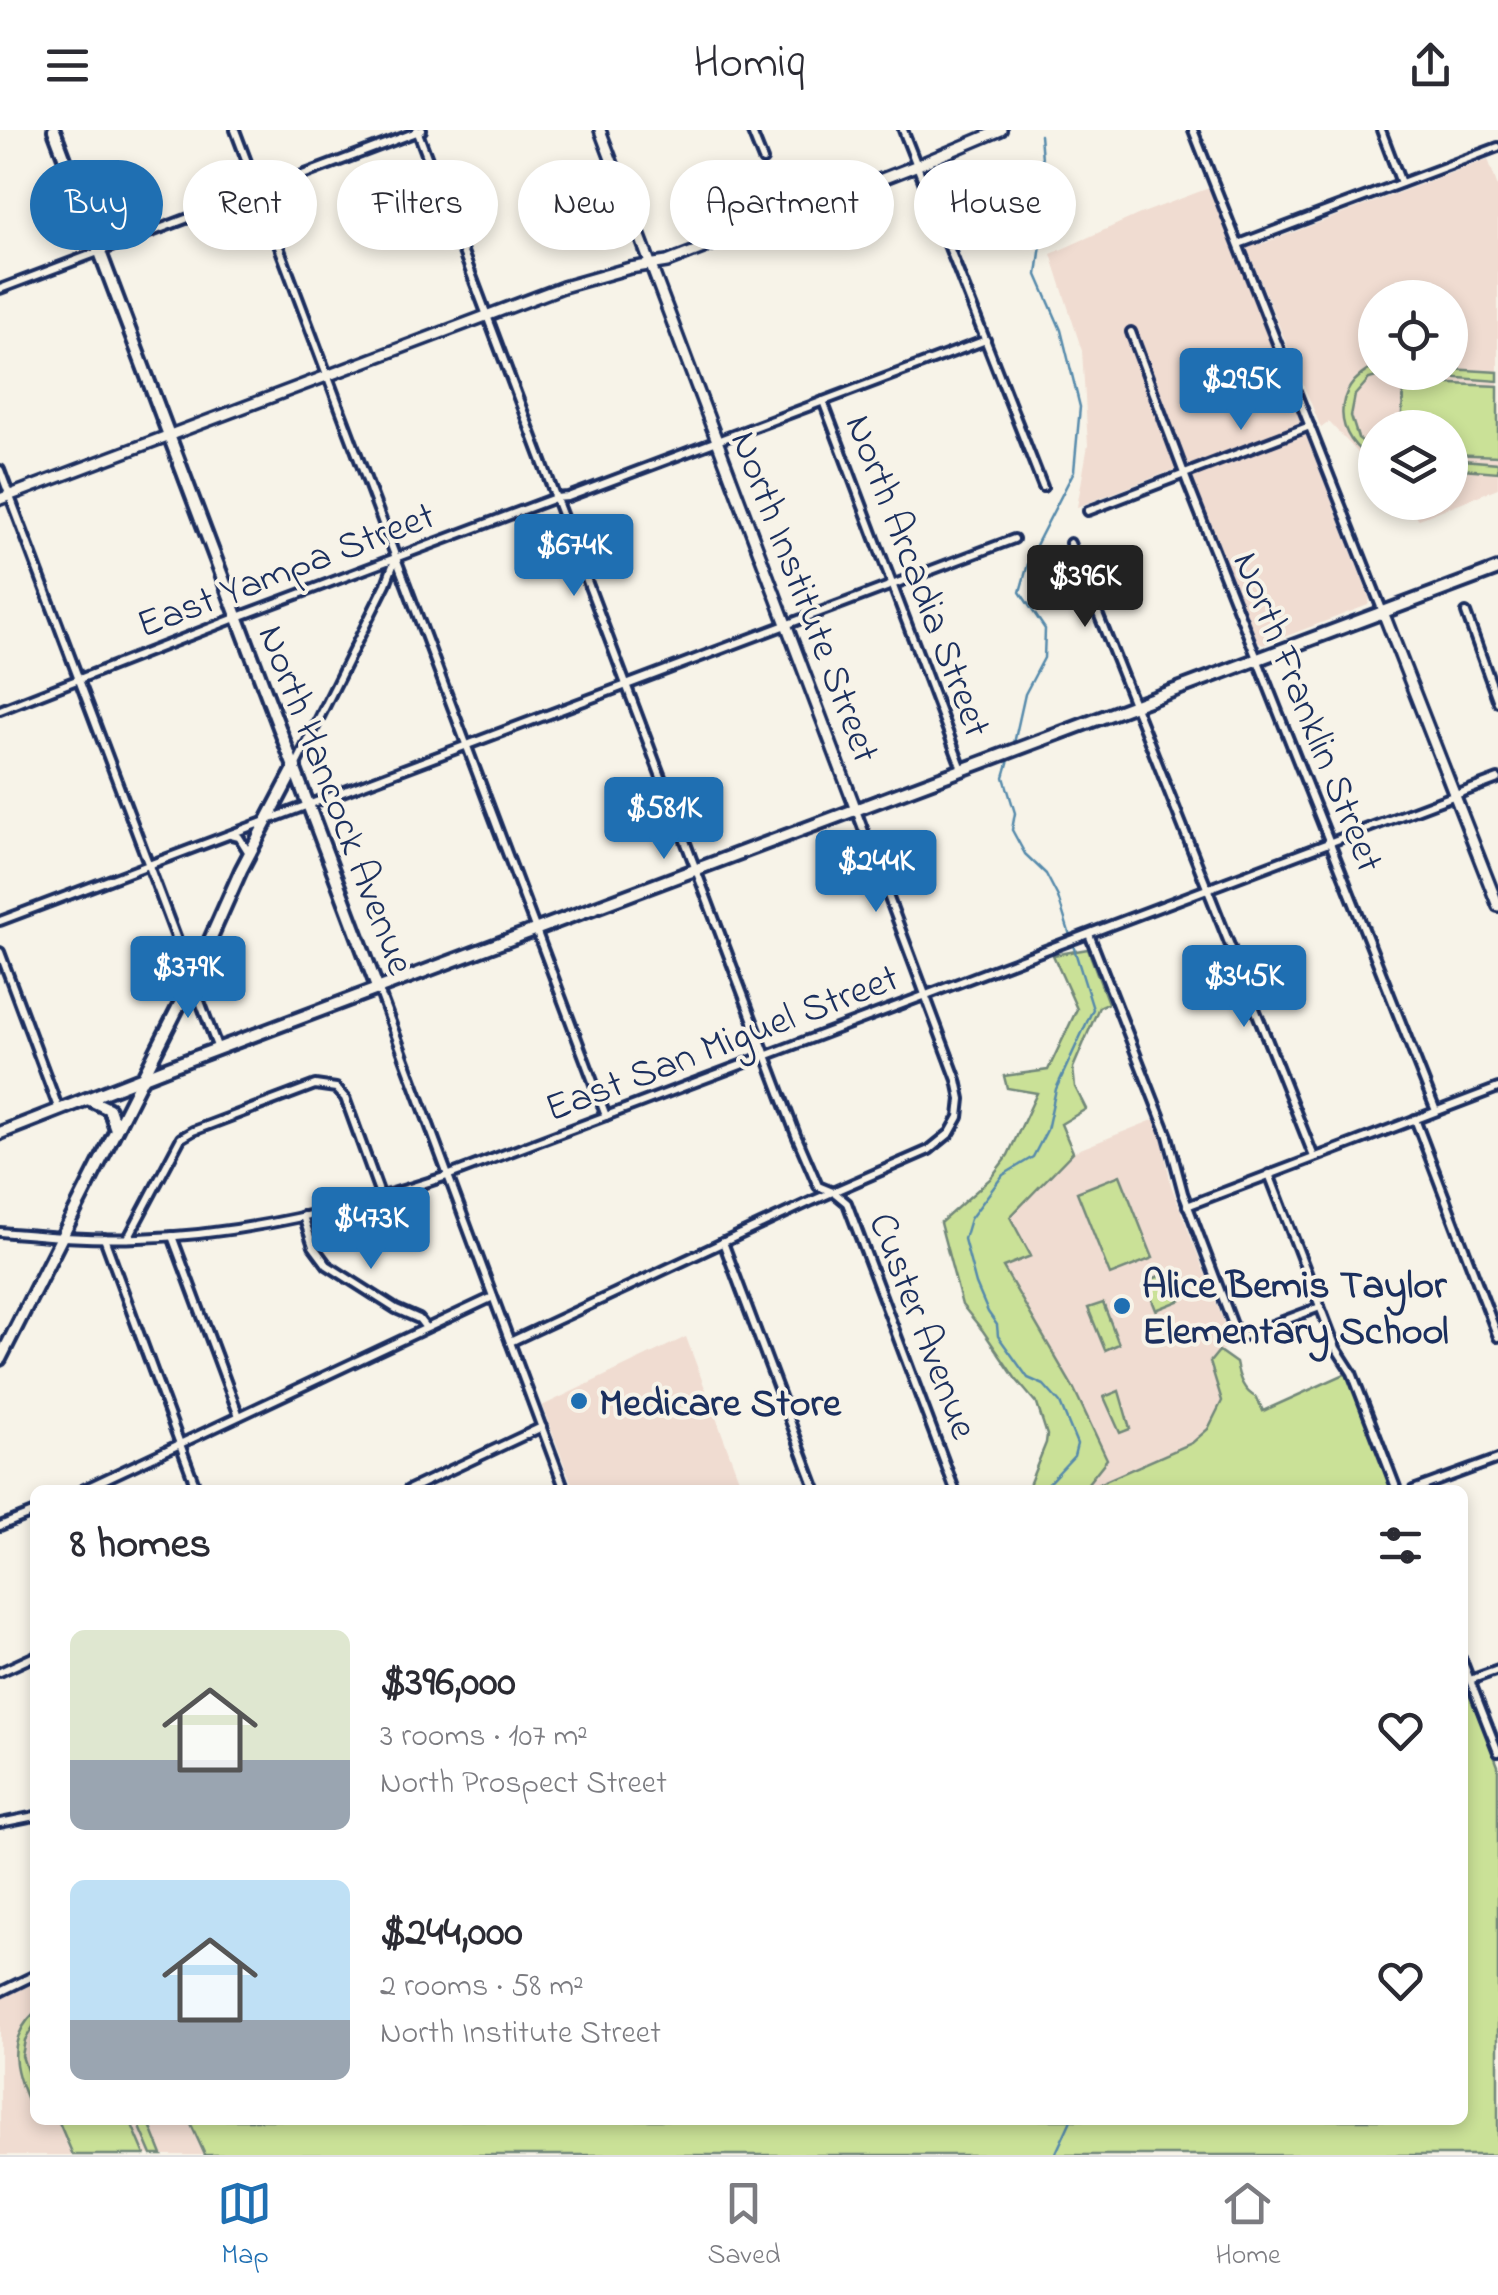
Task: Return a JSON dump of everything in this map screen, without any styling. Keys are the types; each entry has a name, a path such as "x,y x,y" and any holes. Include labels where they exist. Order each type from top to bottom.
{"main road":[{"name":"North Hancock Avenue","path":"54,130 378,990"},
{"path":"0,1133 1498,569"},
{"path":"0,1359 192,980 294,768"},
{"path":"89,1099 109,1109 116,1131"}],"street":[{"path":"234,130 246,160"},
{"path":"317,169 419,130"},
{"name":"Custer Avenue","path":"419,130 766,1056 818,1186 847,1203 953,1485"},
{"name":"North Institute Street","path":"510,1342 928,1150 950,1133 961,1109 958,1080 600,130"},
{"path":"751,130 762,160"},
{"path":"903,130 916,160"},
{"path":"930,160 1001,130"},
{"path":"1192,130 1498,906"},
{"path":"1381,130 1401,183"},
{"path":"1239,244 1498,147"},
{"path":"5,497 581,282 667,262 914,167"},
{"path":"0,289 183,220"},
{"path":"280,250 606,1116"},
{"path":"951,250 1042,486"},
{"name":"North Franklin Street","path":"1131,332 1436,1111"},
{"name":"East Yampa Street","path":"0,710 238,617 986,340"},
{"name":"North Arcadia Street","path":"822,401 962,770"},
{"path":"1088,511 1310,426"},
{"path":"0,470 5,497 218,1049"},
{"path":"0,921 1014,539"},
{"path":"1070,542 1314,1157"},
{"path":"294,768 396,558"},
{"path":"1466,613 1498,702"},
{"name":"East San Miguel Street","path":"0,1232 104,1238 172,1236 251,1226 381,1197 447,1176 1498,779"},
{"path":"230,834 239,837 250,854"},
{"path":"1088,934 1168,1136 1188,1206 1238,1338 1320,1307"},
{"path":"0,952 59,1111"},
{"name":"North Hancock Avenue","path":"378,990 563,1485"},
{"path":"128,1238 180,1138 314,1085 336,1088 346,1098 381,1197"},
{"path":"1188,1206 1498,1088"},
{"path":"1416,1119 1498,1337"},
{"path":"1269,1174 1338,1353 1352,1373 1395,1485"},
{"path":"303,1216 313,1246 327,1265 396,1309 419,1319 426,1328"},
{"path":"172,1236 239,1416"},
{"path":"104,1238 195,1485"},
{"path":"724,1242 814,1485"},
{"path":"93,1485 492,1297"},
{"path":"418,1485 542,1426"},
{"path":"1426,1485 1498,1458"},
{"path":"0,1526 30,1514"},
{"path":"0,1672 30,1658"},
{"path":"1470,1680 1498,1670"},
{"path":"1468,1675 1498,1752"},
{"path":"0,1823 30,1817"},
{"path":"0,1992 30,1978"}],"shaded area":[{"path":"1488,159 1498,187 1498,488 1468,500 1468,410 1358,410 1358,453 1329,422 1321,428 1247,248 1262,244"},
{"path":"1209,188 1370,599 1368,605 1263,645 1256,641 1184,466 1077,507 1088,445 1082,351 1051,254 1076,250 1076,243"},
{"name":"Alice Bemis Taylor Elementary School","path":"1158,1118 1171,1185 1233,1346 1220,1351 1246,1418 1098,1485 1088,1485 1106,1458 1074,1389 1003,1267 1031,1256 1010,1217 1073,1152"},
{"path":"686,1337 741,1485 572,1485 542,1406"},
{"path":"30,1985 30,2125 191,2125 205,2155 0,2155 0,1999"}],"green space":[{"path":"1468,370 1498,372 1498,381 1468,379"},
{"path":"1358,378 1359,390 1351,416 1358,448 1345,427 1342,413 1350,387"},
{"path":"1498,386 1498,456 1468,455 1468,410 1402,410 1403,390"},
{"path":"1468,460 1498,463 1498,472 1468,470"},
{"path":"1088,949 1108,1003 1099,1007 1073,1068 1075,1087 1086,1109 1061,1124 1073,1152 1010,1217 1031,1256 1003,1267 1074,1389 1107,1459 1088,1485 1029,1485 1047,1435 1037,1404 962,1305 940,1223 990,1179 1008,1155 1037,1093 1007,1088 1004,1076 1048,1070 1077,1009 1053,955"},
{"path":"1120,1175 1153,1258 1110,1275 1077,1192"},
{"path":"1169,1272 1181,1300 1156,1310 1145,1282"},
{"path":"1103,1303 1119,1344 1105,1350 1088,1308"},
{"path":"1219,1351 1236,1363 1242,1384 1257,1398 1263,1411 1347,1373 1390,1485 1096,1485 1192,1443 1208,1429 1222,1401 1210,1362"},
{"path":"1119,1391 1130,1429 1120,1433 1104,1397"},
{"path":"1468,1687 1498,1766 1498,2155 205,2155 191,2125 1468,2125"},
{"path":"30,2017 22,2056 30,2079 30,2106 19,2077 15,2050"},
{"path":"60,2125 132,2125 145,2155 73,2155"},
{"path":"139,2125 150,2125 162,2155 152,2155"}],"waterway":[{"path":"1013,748 1025,694 1044,658 1045,629 1020,592 1030,557 1074,471 1080,407 1061,330 1037,275 1046,206 1040,135"},
{"path":"1010,756 1004,777 1015,813 1012,830 1025,854 1046,874 1058,897 1093,1009 1056,1089 1047,1130 1033,1157 1003,1175 970,1219 964,1239 976,1284 997,1325 998,1336 1028,1378 1044,1385 1060,1403 1077,1444 1074,1456 1047,1485"},
{"path":"1055,2155 1069,2125"}],"place":[{"name":"Alice Bemis Taylor Elementary School","path":"1122,1306"},
{"name":"Medicare Store","path":"579,1401"}]}
